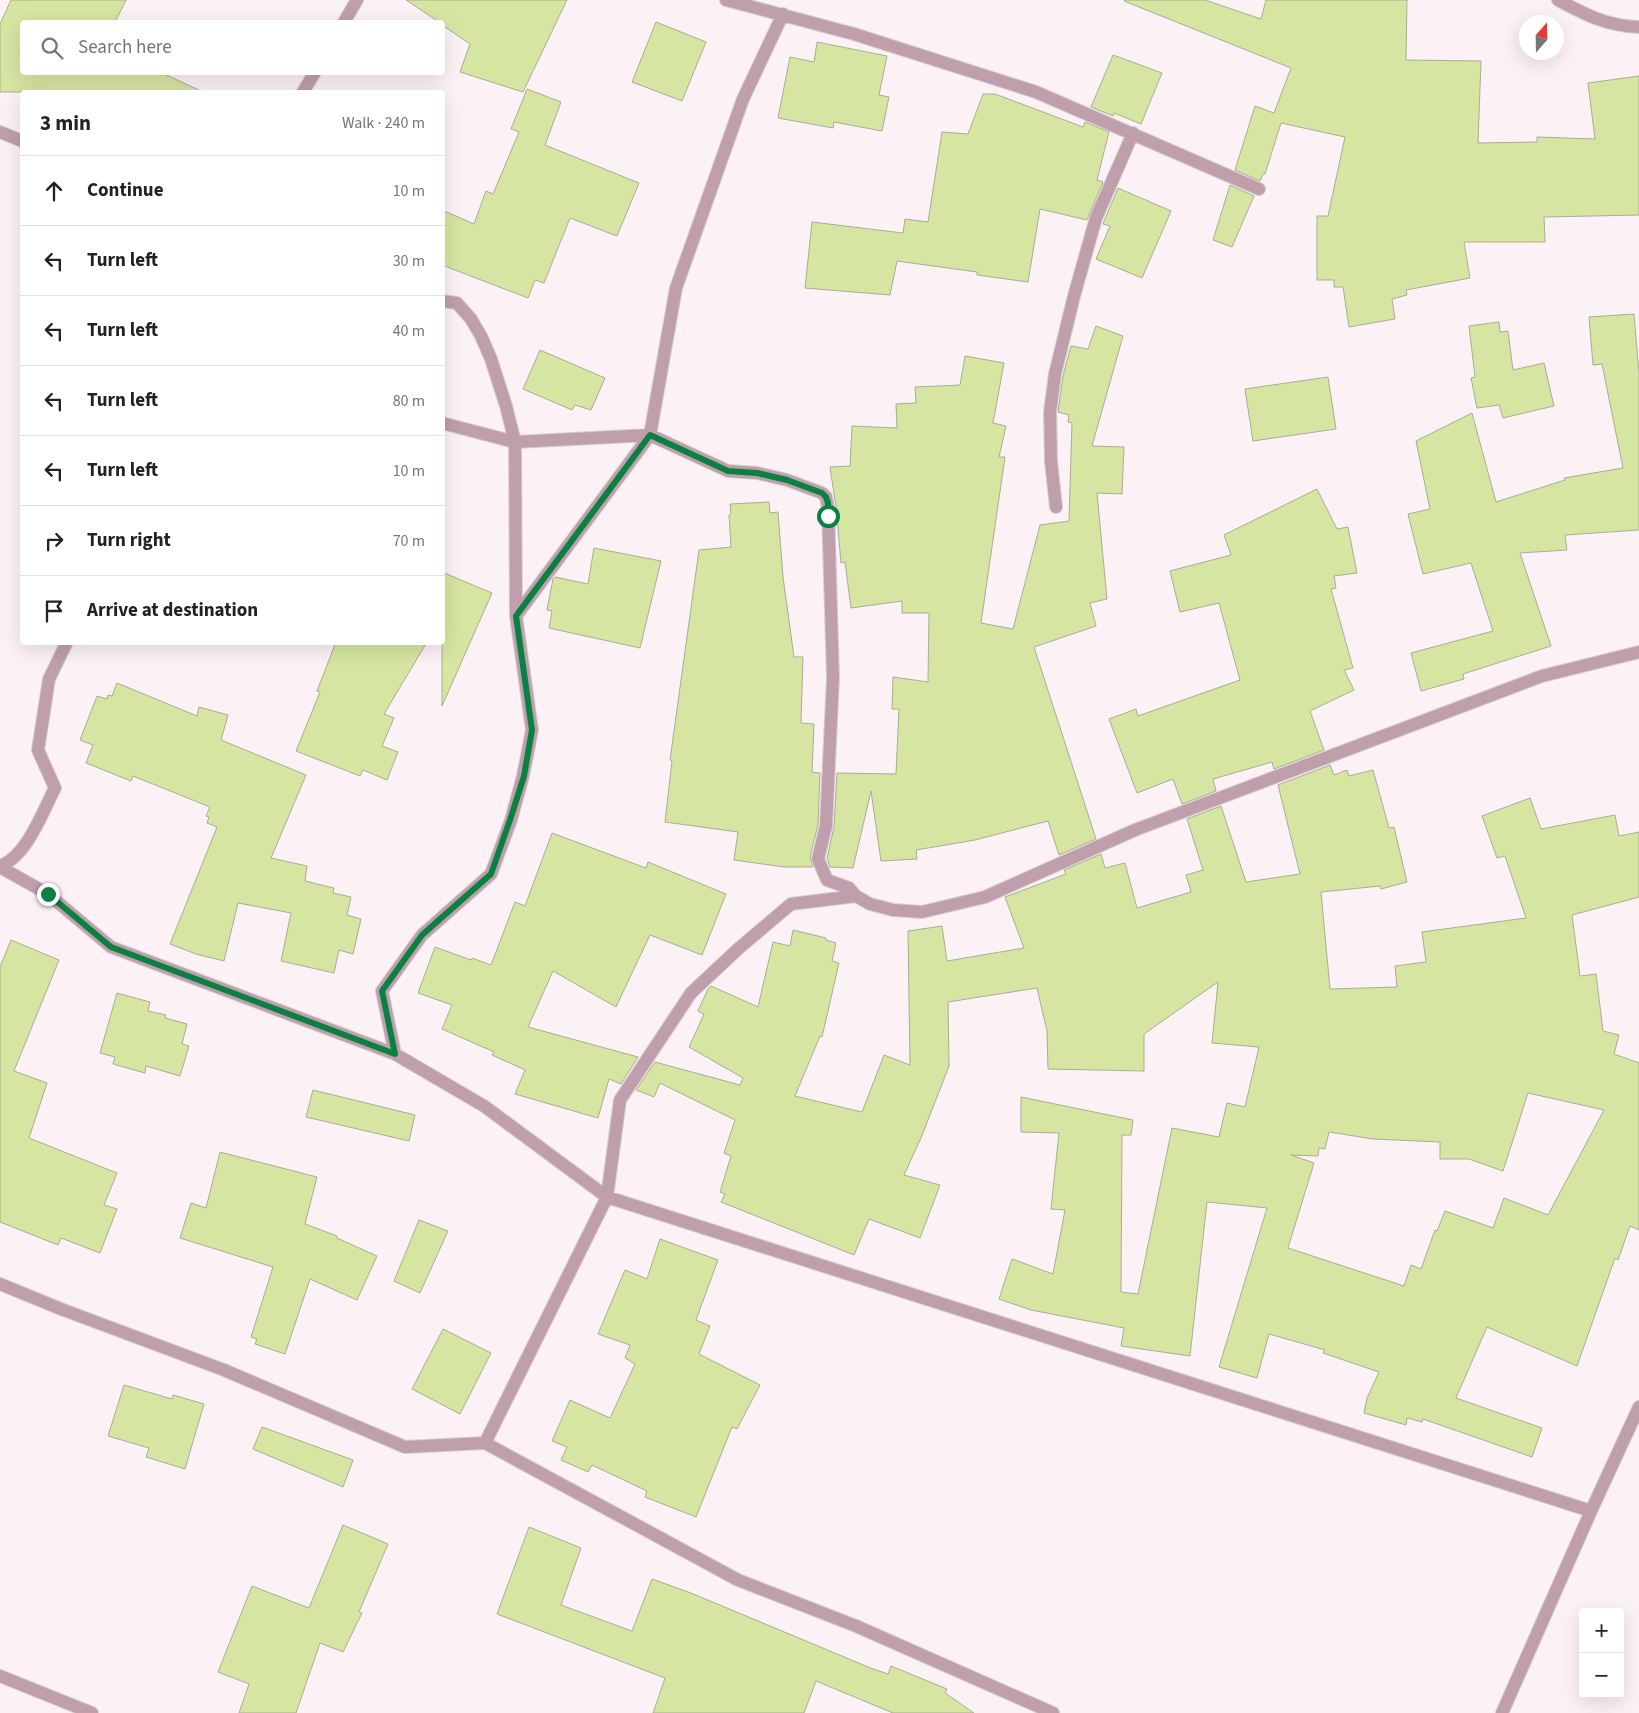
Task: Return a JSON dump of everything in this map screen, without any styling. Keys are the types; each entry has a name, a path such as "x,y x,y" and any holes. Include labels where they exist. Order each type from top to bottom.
{"street":[{"path":"345,20 357,0"},
{"path":"726,0 854,34 1036,92 1259,189"},
{"path":"1558,0 1598,21 1619,26 1639,27"},
{"path":"516,616 650,435 676,288 743,99 784,14"},
{"path":"304,90 313,75"},
{"path":"0,132 20,140"},
{"path":"1056,506 1051,461 1050,412 1055,374 1096,218 1133,133"},
{"path":"395,1054 382,991 422,935 491,874 524,776 532,730 516,616 515,442 491,359 481,336 471,319 457,303 445,301"},
{"path":"445,424 515,442 650,435 728,471 757,473 787,480 822,493 826,497 828,508 832,678 826,826 818,859 827,880 849,888 856,896 870,904 893,910 922,912 985,897 1135,830 1542,676 1639,652"},
{"path":"0,867 16,857 27,842 55,788 38,750 49,679 66,645"},
{"path":"0,867 48,894 111,947 395,1054 484,1106 607,1197 1591,1511"},
{"path":"485,1443 607,1197 620,1100 691,993 738,949 792,904 856,896"},
{"path":"0,1284 224,1370 405,1447 485,1443 738,1580 856,1626 1053,1713"},
{"path":"1502,1713 1639,1407"},
{"path":"0,1676 92,1713"}],"building":[{"path":"11,0 126,0 116,20 20,20 20,75 166,75 199,90 20,90 20,92 0,92 0,24"},
{"path":"406,0 567,0 523,92 460,72 470,44 445,27 445,20 436,20"},
{"path":"1125,0 1205,0 1261,19 1266,0 1407,0 1406,60 1481,61 1478,143 1537,142 1537,137 1595,139 1588,83 1639,76 1639,215 1544,217 1545,242 1464,242 1470,278 1406,290 1407,295 1392,299 1395,319 1349,327 1343,287 1334,287 1334,280 1317,280 1317,216 1328,216 1345,137 1281,123 1265,174 1263,174 1260,181 1235,170 1255,106 1274,113 1291,68"},
{"path":"656,22 706,42 682,101 632,82"},
{"path":"817,42 887,56 879,95 889,97 882,131 834,122 833,128 778,118 790,57 814,62"},
{"path":"1113,55 1162,73 1141,124 1114,113 1113,116 1091,107"},
{"path":"527,89 561,102 545,145 639,183 617,236 570,218 544,283 535,280 528,298 445,266 445,211 474,224 486,191 493,194 519,132 511,129"},
{"path":"983,94 995,94 1083,127 1085,122 1109,132 1097,180 1103,182 1087,220 1040,209 1028,282 977,275 977,272 897,261 890,295 805,288 812,222 903,233 905,219 928,222 942,132 968,134"},
{"path":"1230,185 1254,196 1232,247 1213,240"},
{"path":"1118,188 1171,211 1142,278 1096,259 1110,226 1103,224"},
{"path":"1634,314 1639,374 1639,530 1565,535 1567,550 1520,553 1551,646 1463,674 1464,679 1421,691 1411,653 1493,631 1471,563 1423,574 1408,514 1430,509 1416,441 1472,413 1496,502 1565,480 1564,478 1623,468 1602,364 1593,365 1589,317"},
{"path":"1499,322 1500,332 1508,331 1513,370 1544,363 1554,406 1503,418 1499,405 1477,408 1471,378 1475,377 1469,326"},
{"path":"1096,326 1123,336 1092,446 1124,447 1122,494 1097,493 1107,599 1090,603 1096,626 1034,647 1096,839 1059,855 1048,821 975,840 916,850 917,859 881,861 871,791 853,868 830,867 827,858 834,827 837,773 896,774 899,709 892,709 893,677 928,682 929,613 902,613 902,601 851,608 845,562 841,563 830,467 850,466 852,426 897,428 896,404 916,403 915,387 960,385 965,356 1004,363 993,423 1006,426 999,457 1005,457 981,623 1013,629 1040,525 1069,521 1072,423 1068,422 1069,415 1058,412 1063,376 1071,346 1088,349"},
{"path":"540,350 605,378 591,410 575,405 572,410 523,389"},
{"path":"1328,377 1336,429 1253,441 1245,389"},
{"path":"1317,489 1337,529 1348,527 1357,573 1334,576 1336,588 1331,589 1353,668 1344,670 1354,690 1310,711 1324,750 1274,769 1272,762 1213,779 1216,791 1182,804 1173,779 1137,793 1109,719 1136,709 1138,716 1240,680 1219,603 1180,612 1170,571 1231,555 1224,535"},
{"path":"769,502 770,513 778,512 783,577 794,657 803,657 801,723 814,724 812,772 820,773 818,825 810,857 813,867 784,867 734,860 738,832 665,822 672,761 670,760 699,550 731,547 730,504"},
{"path":"594,548 661,561 640,648 549,628 552,611 547,610 553,579 555,577 588,584"},
{"path":"445,573 492,593 442,706 442,645 445,645"},
{"path":"335,645 425,645 384,714 394,718 382,746 398,752 387,780 363,770 360,776 296,751 320,692 317,691"},
{"path":"117,683 197,716 199,707 228,715 221,740 306,775 271,858 307,866 305,881 334,888 333,893 351,897 347,915 361,919 353,954 339,950 334,973 281,961 291,913 238,903 224,961 196,954 170,944 217,827 207,823 209,817 206,816 210,807 133,776 131,781 86,763 93,745 80,740 97,696 107,699 108,695 112,696"},
{"path":"1330,765 1334,775 1347,770 1349,776 1373,770 1389,828 1394,827 1407,882 1381,889 1380,886 1321,892 1330,989 1397,987 1395,966 1426,962 1422,932 1526,918 1505,856 1497,858 1482,816 1530,798 1541,829 1615,815 1619,836 1639,832 1639,897 1572,915 1580,976 1596,974 1603,1031 1619,1035 1614,1054 1639,1063 1639,1230 1630,1226 1618,1260 1615,1258 1577,1366 1487,1327 1456,1398 1542,1428 1532,1457 1423,1419 1422,1422 1407,1418 1406,1425 1364,1413 1367,1398 1379,1372 1323,1353 1325,1350 1269,1334 1257,1378 1219,1367 1267,1208 1207,1202 1190,1356 1121,1346 1124,1328 1031,1310 999,1299 1012,1259 1053,1274 1065,1210 1051,1209 1059,1133 1021,1132 1021,1097 1133,1120 1131,1135 1122,1135 1121,1292 1138,1294 1172,1128 1219,1137 1227,1103 1245,1107 1259,1047 1212,1043 1218,982 1144,1034 1144,1071 1048,1069 1047,1031 1037,988 948,1002 949,1066 921,1138 904,1175 940,1185 920,1238 869,1219 854,1255 721,1202 725,1194 720,1192 731,1156 724,1153 735,1120 660,1083 654,1097 636,1090 655,1062 740,1085 743,1078 689,1047 704,1014 698,1011 711,986 758,1007 773,942 790,946 793,930 826,938 826,940 836,943 832,961 839,963 822,1037 820,1036 795,1096 862,1112 884,1055 910,1065 908,931 942,926 947,961 1024,948 1005,897 1066,874 1064,870 1101,854 1105,868 1125,863 1137,908 1191,892 1186,875 1203,870 1187,819 1221,806 1246,882 1300,874 1278,785","holes":["1528,1093 1604,1110 1548,1215 1504,1198 1493,1228 1445,1211 1437,1231 1435,1230 1421,1269 1411,1265 1404,1286 1288,1248 1314,1163 1291,1155 1318,1156 1319,1148 1325,1149 1329,1132 1373,1139 1440,1142 1440,1159 1469,1159 1503,1171"]},
{"path":"552,833 646,868 648,862 726,894 702,955 650,935 616,1007 553,971 528,1027 638,1057 621,1084 609,1079 598,1118 515,1094 525,1070 492,1055 494,1052 442,1029 452,1005 418,993 435,947 491,965 515,902 525,906"},
{"path":"11,940 59,960 14,1071 47,1083 29,1138 117,1173 104,1205 117,1209 100,1253 61,1238 58,1245 0,1222 0,967"},
{"path":"117,993 150,1002 148,1011 166,1015 165,1018 187,1024 182,1044 189,1046 180,1076 146,1066 145,1073 113,1064 115,1057 100,1053"},
{"path":"313,1090 415,1115 409,1141 306,1117"},
{"path":"220,1152 317,1177 305,1224 337,1236 337,1238 377,1256 357,1300 310,1279 285,1354 255,1344 257,1339 251,1337 273,1267 180,1238 191,1203 206,1208"},
{"path":"419,1220 448,1231 420,1293 394,1281"},
{"path":"660,1239 718,1260 696,1320 710,1326 699,1354 760,1385 737,1429 732,1427 696,1517 645,1497 647,1491 592,1465 588,1472 561,1460 567,1447 552,1441 570,1400 610,1418 635,1364 625,1358 630,1345 598,1334 625,1270 647,1279"},
{"path":"443,1329 491,1353 460,1414 412,1389"},
{"path":"124,1385 172,1399 173,1395 204,1404 185,1469 146,1457 149,1448 108,1436"},
{"path":"262,1427 353,1460 343,1487 253,1449"},
{"path":"343,1525 388,1544 359,1612 362,1613 343,1652 320,1643 296,1713 239,1713 249,1684 218,1672 252,1586 309,1608"},
{"path":"529,1527 581,1548 561,1605 632,1631 652,1579 691,1593 873,1669 888,1674 891,1666 947,1689 945,1693 974,1713 893,1713 816,1681 804,1713 653,1713 665,1678 497,1614"}],"route":[{"path":"48,894 111,947 395,1054 382,991 422,935 491,874 524,776 532,730 516,616 650,435 728,471 757,473 812,488 826,497 828,516"}]}
